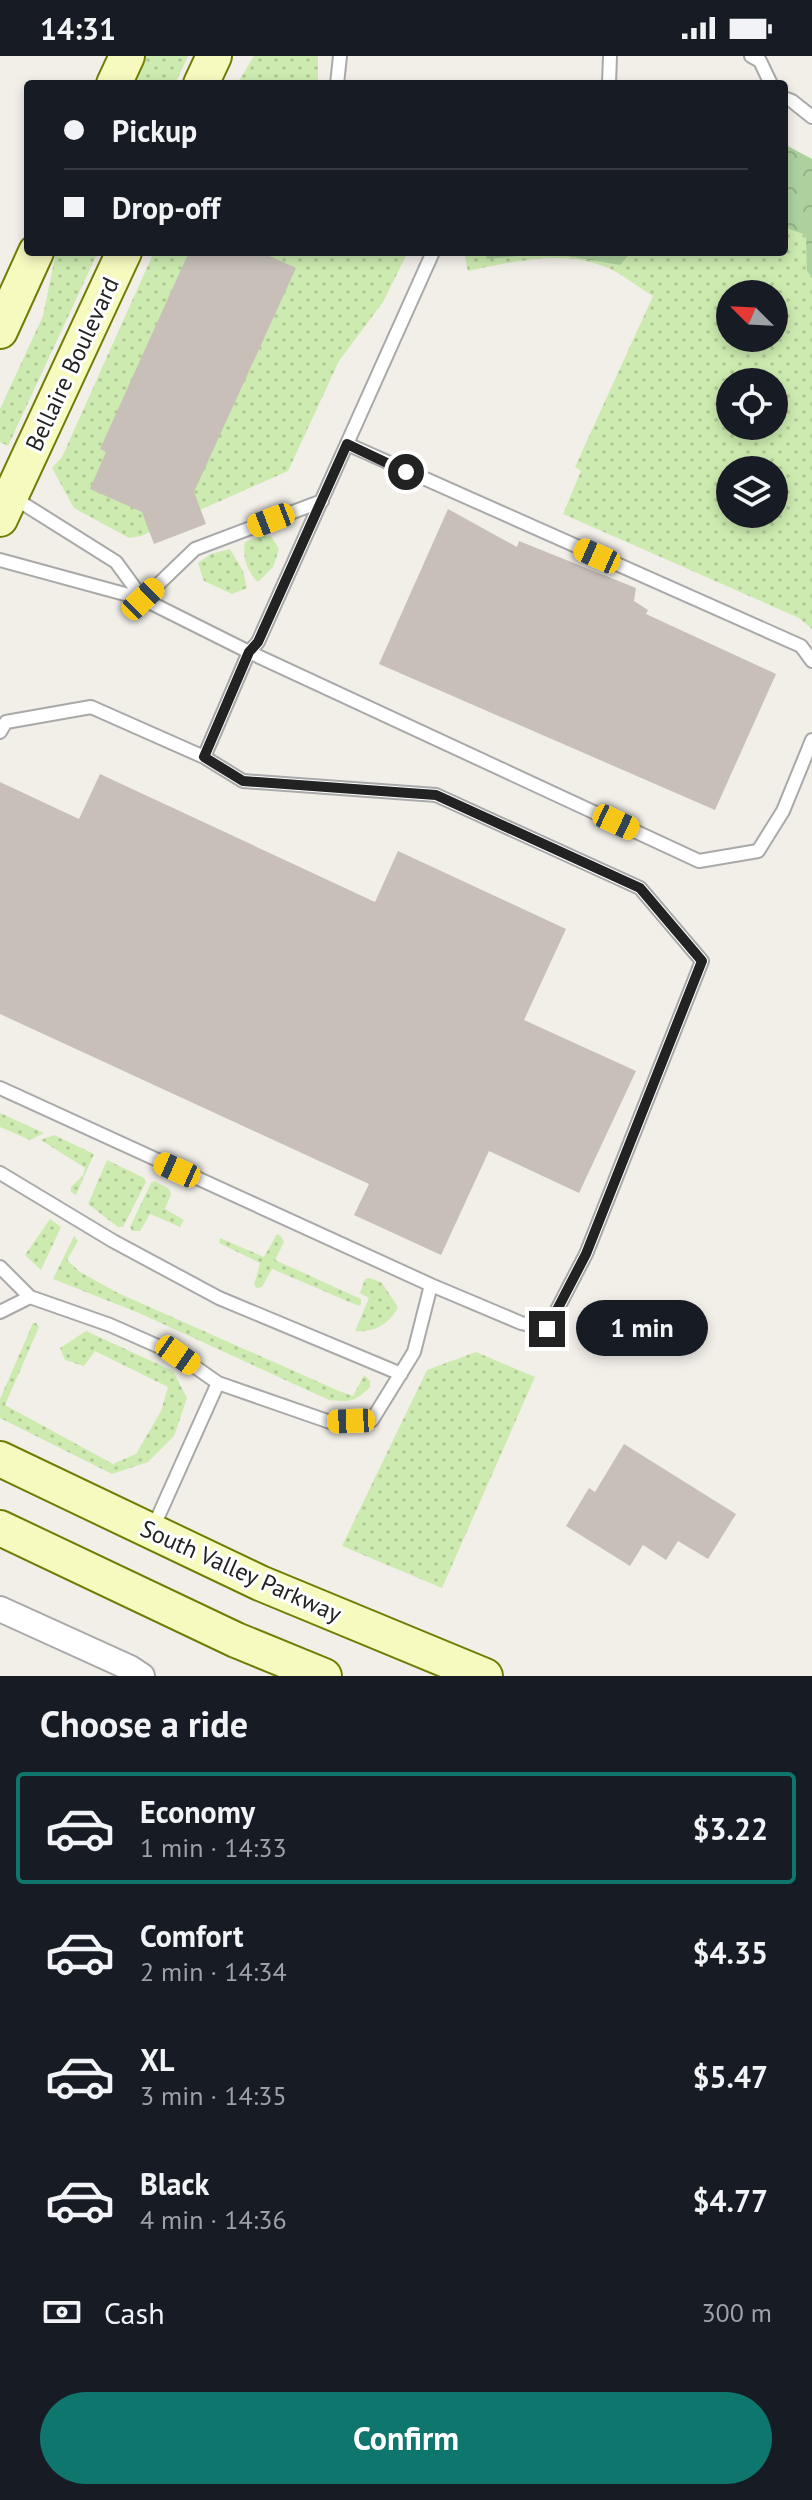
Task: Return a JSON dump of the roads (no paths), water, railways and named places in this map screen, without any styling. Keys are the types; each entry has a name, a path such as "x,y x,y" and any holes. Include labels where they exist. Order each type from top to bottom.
{"main road":[{"path":"116,80 127,56"},
{"path":"203,80 214,56"},
{"path":"0,331 34,256"},
{"name":"Bellaire Boulevard","path":"4,502 122,256"},
{"name":"South Valley Parkway","path":"0,1459 260,1583 485,1676"},
{"path":"0,1528 236,1640 324,1676"}],"street":[{"path":"0,1609 142,1676"}],"lane":[{"path":"337,80 340,56"},
{"path":"609,80 610,56"},
{"path":"751,56 760,61 769,80"},
{"path":"788,100 812,117"},
{"path":"204,757 431,256"},
{"path":"347,444 801,646 812,661"},
{"path":"143,599 195,549 322,501"},
{"path":"4,502 116,562 143,599"},
{"path":"0,560 143,599 249,652 699,861 758,851 783,811 812,740"},
{"path":"0,732 6,722 91,707 204,757 243,781 436,795 640,888 702,961 586,1254 547,1329 521,1323 431,1285 0,1088"},
{"path":"0,1173 113,1241 219,1298 401,1374"},
{"path":"0,1267 30,1297 110,1325 178,1355 218,1383 330,1422 372,1420 414,1352 431,1285"},
{"path":"0,1312 30,1297"},
{"path":"151,1532 218,1383"}]}
